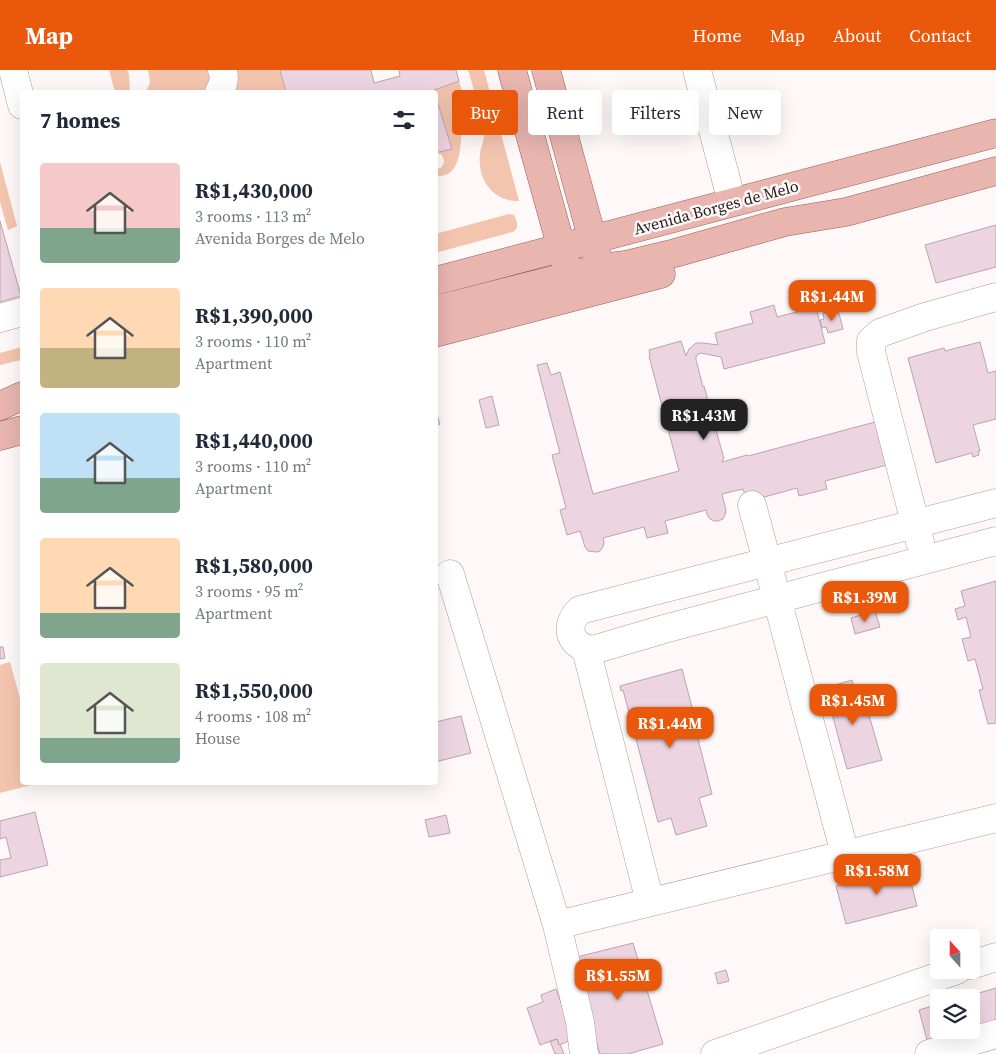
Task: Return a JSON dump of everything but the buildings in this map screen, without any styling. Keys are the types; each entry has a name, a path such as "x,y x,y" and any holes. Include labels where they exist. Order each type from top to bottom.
{"main road":[{"path":"512,70 569,276"},
{"path":"546,70 601,268"},
{"name":"Avenida Borges de Melo","path":"438,280 996,133"},
{"path":"987,174 969,175 966,169 966,162 972,156 996,143"},
{"path":"846,212 930,177 938,163 927,152"},
{"name":"Avenida Borges de Melo","path":"438,309 601,268 625,265 675,254 785,222 846,212 987,174"},
{"name":"Avenida Borges de Melo","path":"438,333 728,255 788,236 846,212"},
{"path":"0,396 20,391"},
{"path":"0,406 20,397"},
{"path":"0,436 20,431"}],"street":[{"path":"13,70 20,97"},
{"path":"220,90 224,84 222,70"},
{"path":"696,70 732,202"},
{"path":"925,560 871,352 872,341 880,333 996,297"},
{"path":"0,318 20,313"},
{"path":"996,503 580,610 575,615 570,628 575,642 586,649 593,650 664,628 996,541"},
{"path":"752,505 845,854"},
{"path":"450,574 557,925 580,1022 584,1054"},
{"path":"586,649 650,902"},
{"path":"557,925 996,818"},
{"path":"980,962 996,956"},
{"path":"715,1054 931,979"},
{"path":"929,1054 996,1034"}],"shaded area":[{"path":"109,70 127,70 130,90 114,90"},
{"path":"148,70 280,70 285,90 147,90 150,82"},
{"path":"468,70 484,70 489,90 474,90"},
{"path":"459,81 462,90 452,90 452,135 461,135 458,159 451,172 438,176 438,168 442,167 444,160 442,155 438,153 452,149 438,103 438,90 434,90"},
{"path":"484,135 501,135 519,201 502,198 494,193 484,180 481,172 480,154"},
{"path":"0,162 17,226 8,230 0,202"},
{"path":"509,214 514,215 517,222 517,228 513,232 438,252 438,233"},
{"path":"20,348 20,360 0,365 0,353"},
{"path":"10,662 20,699 20,785 31,785 0,793 0,665"}]}
